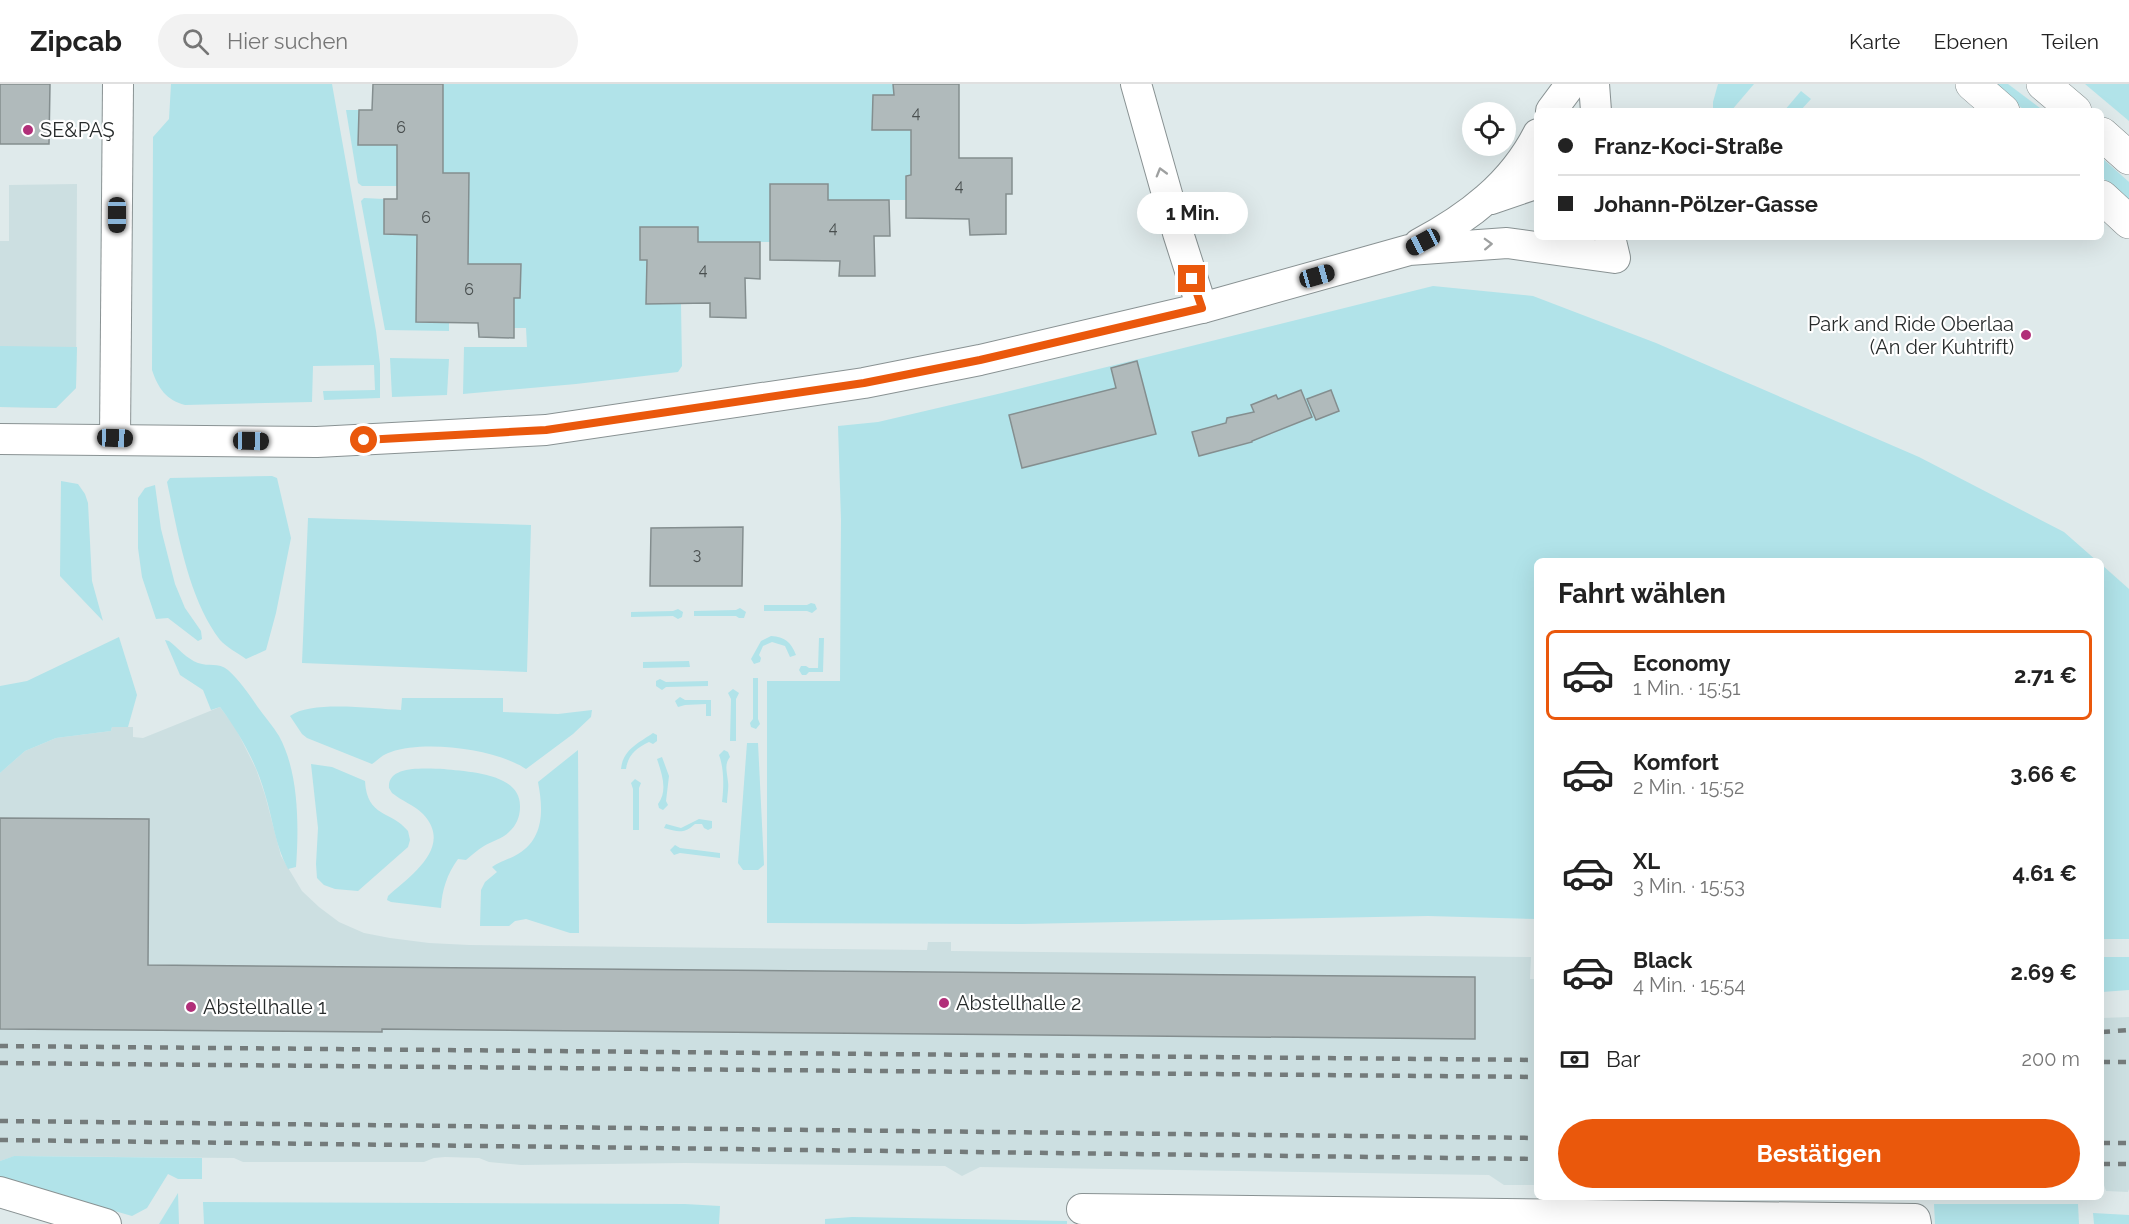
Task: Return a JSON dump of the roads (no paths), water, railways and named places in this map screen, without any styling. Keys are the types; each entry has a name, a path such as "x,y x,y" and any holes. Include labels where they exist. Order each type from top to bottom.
{"main road":[{"path":"1972,84 2000,108"},
{"path":"2043,84 2071,108"},
{"path":"2104,136 2129,158"},
{"path":"2104,199 2129,222"}],"street":[{"path":"115,438 118,84"},
{"path":"1136,84 1202,308"},
{"path":"1553,108 1571,84"},
{"path":"1594,84 1596,108"},
{"path":"1409,250 1462,220 1486,202 1511,175 1534,140"},
{"path":"1486,202 1534,184"},
{"path":"0,438 317,442 546,430 864,383 980,360 1202,308 1409,250 1507,243 1613,247"},
{"path":"0,1192 106,1224"},
{"path":"1082,1209 1916,1222"}],"railway":[{"path":"2104,1032 2129,1030"},
{"path":"0,1046 1534,1060"},
{"path":"2104,1062 2129,1062"},
{"path":"0,1063 1534,1077"},
{"path":"0,1121 1534,1138"},
{"path":"0,1140 1534,1159"},
{"path":"2104,1143 2129,1143"},
{"path":"2104,1164 2129,1164"}],"place":[{"name":"SE&PAŞ","path":"28,130"},
{"name":"Park and Ride Oberlaa (An der Kuhtrift)","path":"2026,335"},
{"name":"Abstellhalle 2","path":"944,1003"},
{"name":"Abstellhalle 1","path":"191,1007"}]}
